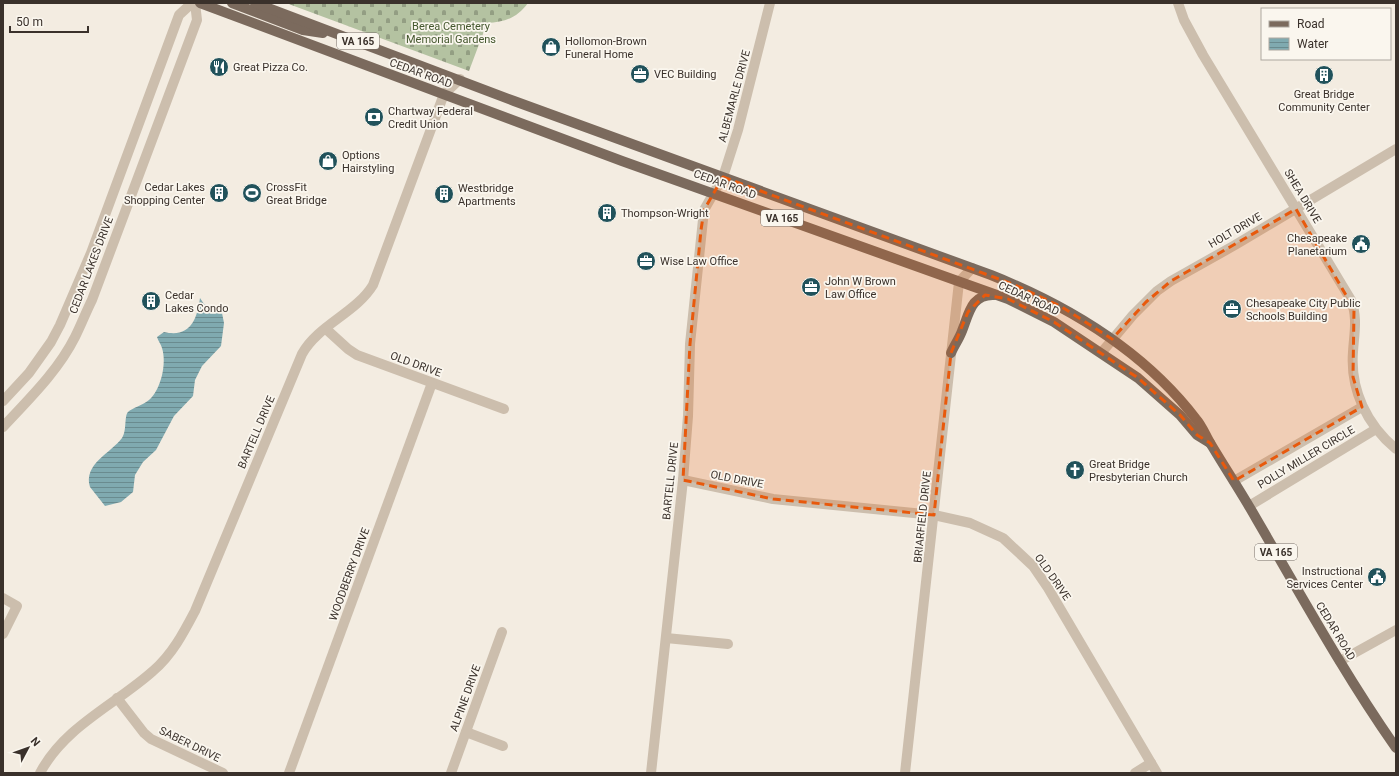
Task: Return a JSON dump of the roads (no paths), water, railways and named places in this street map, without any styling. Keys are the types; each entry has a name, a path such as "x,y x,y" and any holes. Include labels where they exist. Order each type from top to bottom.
{"main road":[{"name":"CEDAR ROAD","path":"200,3 622,161 713,192 996,295 1051,320 1102,352 1149,386 1180,415 1197,435 1210,443"},
{"path":"232,3 303,30 347,37"},
{"name":"CEDAR ROAD","path":"255,3 460,79 514,101 972,268 1040,296 1073,314 1112,339 1147,367 1178,398 1204,429 1210,443 1249,506 1340,661 1396,748"},
{"path":"951,353 962,331 968,312 974,303 985,295 996,295"}],"street":[{"name":"CEDAR LAKES DRIVE","path":"3,401 30,373 51,342 60,324 91,253 179,15 193,3 197,20 94,293 75,338 54,370 30,399 3,426"},
{"name":"ALBEMARLE DRIVE","path":"713,192 723,177 738,130 770,3"},
{"name":"SHEA DRIVE","path":"1178,3 1184,20 1203,55 1296,209 1354,309 1356,327 1353,353 1353,377 1362,407 1376,429 1396,449"},
{"name":"BARTELL DRIVE","path":"40,773 54,751 70,734 154,670 170,652 186,627 302,354 311,341 363,300 373,284 444,94 460,79"},
{"name":"HOLT DRIVE","path":"1102,352 1146,302 1171,280 1296,209 1396,149"},
{"name":"BARTELL DRIVE","path":"650,773 683,480 688,416 690,344 701,230 704,210 713,192"},
{"path":"959,282 972,268"},
{"name":"BRIARFIELD DRIVE","path":"905,773 959,282"},
{"name":"OLD DRIVE","path":"326,329 344,346 358,355 504,409"},
{"name":"WOODBERRY DRIVE","path":"289,773 432,383"},
{"name":"POLLY MILLER CIRCLE","path":"1234,481 1362,407"},
{"name":"POLLY MILLER CIRCLE","path":"1249,506 1376,429"},
{"name":"OLD DRIVE","path":"683,480 773,499 934,515 970,523 1003,538 1033,566 1048,588 1157,773"},
{"path":"3,598 17,606 3,634"},
{"path":"1340,661 1396,630"},
{"name":"ALPINE DRIVE","path":"451,773 502,632"},
{"path":"666,638 728,644"},
{"name":"SABER DRIVE","path":"117,698 144,733 151,739 223,773"},
{"path":"466,732 503,746"},
{"path":"1135,773 1151,763"}],"water":[{"path":"200,298 204,304 222,313 224,323 221,346 202,366 195,380 193,396 174,416 156,450 143,462 135,475 133,492 121,502 105,506 90,487 90,472 94,465 124,435 128,412 149,400 157,390 162,376 164,361 162,348 157,337 164,332 180,332 191,326 197,313"}],"place":[{"name":"Hollomon-Brown Funeral Home","path":"551,47"},
{"name":"Great Pizza Co.","path":"219,67"},
{"name":"VEC Building","path":"640,74"},
{"name":"Great Bridge Community Center","path":"1324,75"},
{"name":"Chartway Federal Credit Union","path":"374,117"},
{"name":"Options Hairstyling","path":"328,161"},
{"name":"Cedar Lakes Shopping Center","path":"219,193"},
{"name":"CrossFit Great Bridge","path":"252,193"},
{"name":"Westbridge Apartments","path":"444,194"},
{"name":"Thompson-Wright","path":"607,213"},
{"name":"Chesapeake Planetarium","path":"1361,244"},
{"name":"Wise Law Office","path":"646,261"},
{"name":"John W Brown Law Office","path":"811,287"},
{"name":"Cedar Lakes Condo","path":"151,301"},
{"name":"Chesapeake City Public Schools Building","path":"1232,309"},
{"name":"Great Bridge Presbyterian Church","path":"1075,470"},
{"name":"Instructional Services Center","path":"1377,577"}],"park label":[{"name":"Berea Cemetery Memorial Gardens","path":"451,32"}]}
